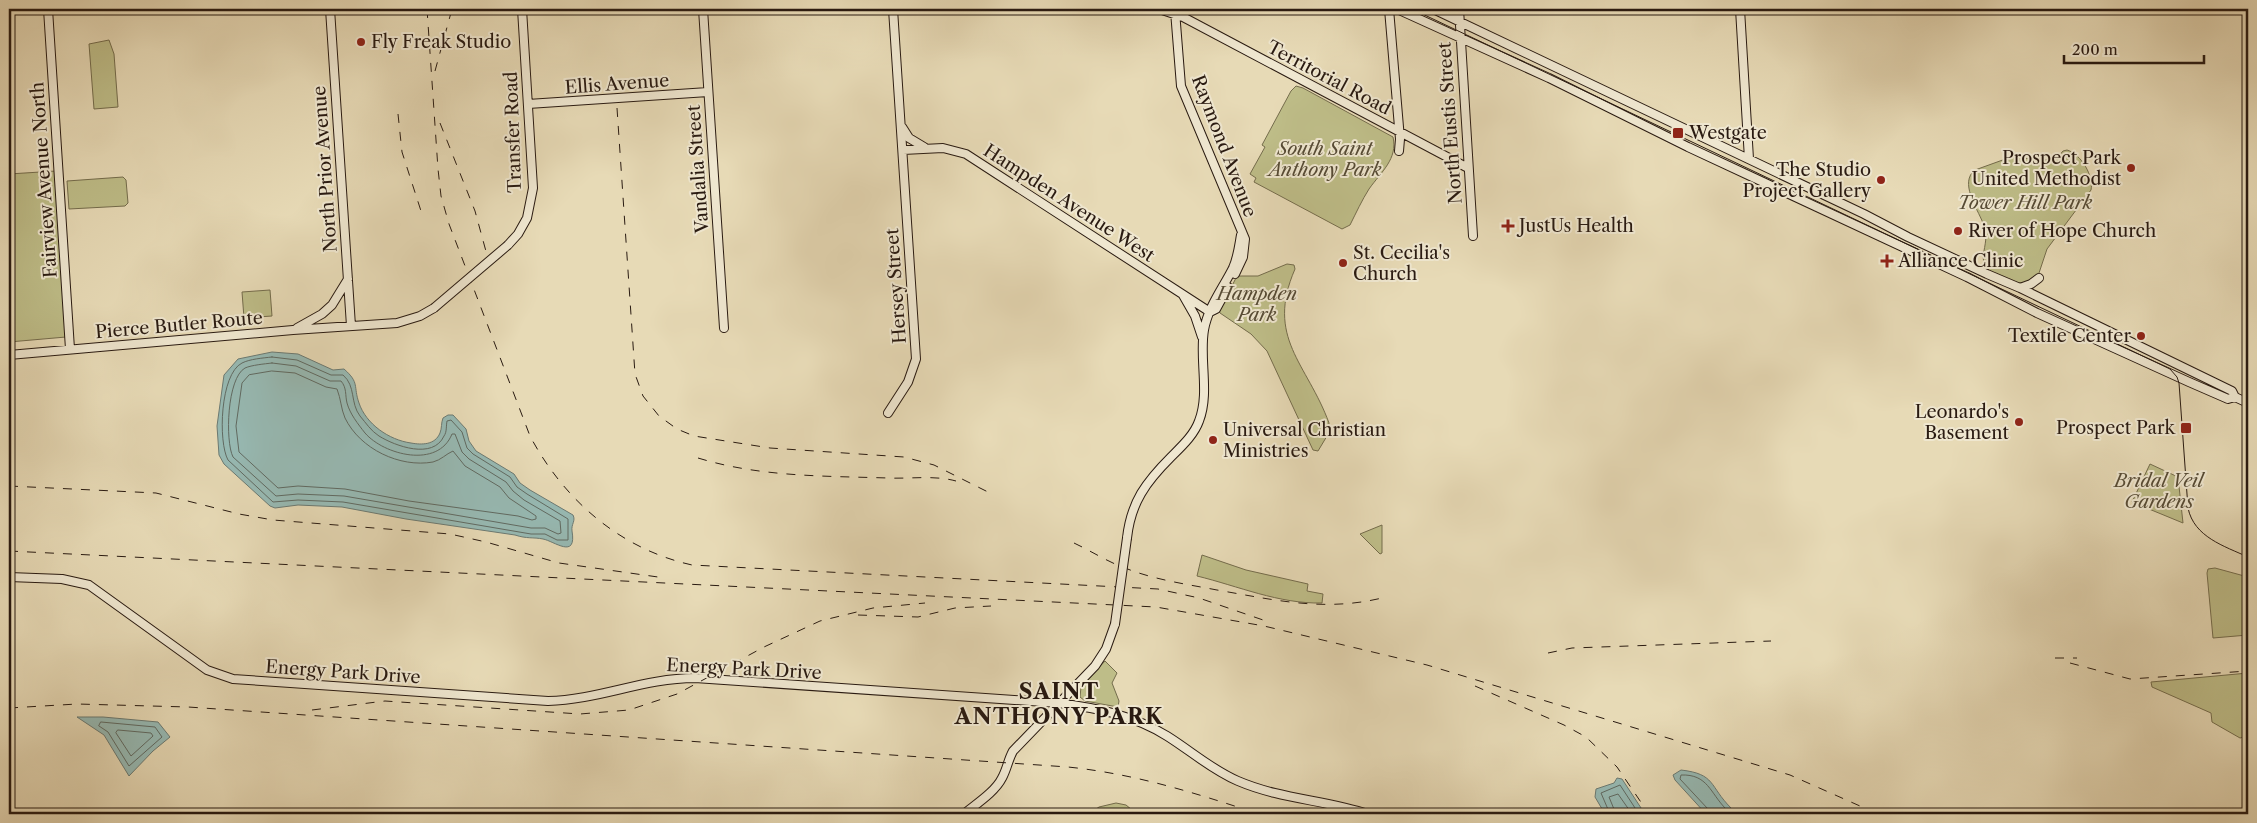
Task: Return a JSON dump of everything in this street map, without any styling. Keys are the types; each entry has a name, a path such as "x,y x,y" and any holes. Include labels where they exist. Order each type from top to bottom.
{"street":[{"name":"Fairview Avenue North","path":"48,9 70,349"},
{"name":"North Prior Avenue","path":"330,9 351,326"},
{"name":"Transfer Road","path":"351,326 404,322 434,308 508,245 524,222 532,193 522,9"},
{"name":"Vandalia Street","path":"703,9 724,328"},
{"name":"Hersey Street","path":"888,413 908,382 916,359 893,9"},
{"name":"Territorial Road","path":"1159,9 1175,12 1468,168"},
{"path":"1389,9 1398,151"},
{"path":"1397,9 1540,74 1585,98 1750,177 1862,227 2032,310 2178,378 2228,399 2235,397"},
{"name":"North Eustis Street","path":"1459,9 1473,236"},
{"path":"1740,9 1750,159"},
{"path":"1437,10 1750,159 1937,251 2020,288 2232,391 2235,397 2248,403"},
{"name":"Raymond Avenue","path":"964,814 999,782 1013,751 1058,703 1077,686 1101,658 1115,624 1130,515 1150,479 1186,442 1199,423 1204,404 1204,330 1210,312 1216,308 1240,264 1245,243 1181,86 1175,12"},
{"name":"Ellis Avenue","path":"528,104 708,92"},
{"path":"900,123 909,138 918,145 928,148"},
{"name":"Hampden Avenue West","path":"903,150 952,149 971,157 1210,312"},
{"path":"2020,288 2039,278"},
{"path":"293,330 322,314 332,305 348,279"},
{"path":"1182,293 1195,316 1203,342"},
{"name":"Pierce Butler Route","path":"9,355 351,326"},
{"name":"Energy Park Drive","path":"9,577 69,579 89,585 207,670 221,676 239,680 548,701 584,698 655,680 695,678 1058,703 1114,712 1147,725 1210,766 1254,788 1368,814"},
{"path":"1077,686 1076,698 1089,708"},
{"path":"1033,702 1043,711 1041,722"}],"green space":[{"path":"109,40 114,54 118,107 94,109 89,44"},
{"name":"South Saint Anthony Park","path":"1296,86 1393,137 1394,145 1391,159 1369,189 1350,225 1342,229 1254,182 1256,178 1250,174 1265,147 1262,145 1291,91"},
{"name":"Tower Hill Park","path":"2067,150 2077,156 2085,166 2090,178 2091,190 2047,249 2039,273 2032,282 2020,283 2002,278 1986,267 1984,261 1986,232 1969,188 1971,175 1975,170 2011,157 2044,160 2057,158 2063,151"},
{"path":"56,171 66,337 9,342 9,174"},
{"path":"123,177 126,180 128,203 125,206 69,209 67,181"},
{"name":"Hampden Park","path":"1287,264 1294,265 1295,269 1287,293 1285,314 1287,332 1292,349 1329,423 1327,436 1318,451 1313,450 1267,351 1251,334 1219,311 1237,276 1258,276"},
{"path":"270,290 272,316 244,318 242,292"},
{"name":"Bridal Veil Gardens","path":"2150,464 2178,477 2183,523 2132,502"},
{"path":"1382,525 1382,553 1380,554 1360,534"},
{"path":"1202,555 1246,570 1308,584 1307,591 1323,594 1322,603 1306,603 1274,598 1197,576"},
{"path":"2215,568 2248,577 2248,635 2213,638 2207,573 2208,569"},
{"path":"1105,661 1117,673 1112,683 1119,701 1118,707 1085,701 1080,697 1081,687"},
{"path":"2248,673 2248,736 2240,738 2212,722 2211,713 2152,687 2151,682"},
{"path":"1116,803 1126,805 1137,814 1089,814 1099,807"}],"water":[{"path":"272,352 298,354 333,370 344,369 354,381 359,403 367,418 379,430 403,441 419,444 432,442 440,433 443,418 453,415 466,429 469,441 476,451 514,474 520,483 530,490 573,515 573,540 571,545 564,547 543,539 406,519 342,507 298,505 275,508 270,506 224,464 219,455 217,426 224,375 238,359"},
{"path":"77,717 103,717 158,722 170,737 153,751 129,776 104,735"},
{"path":"1681,770 1700,775 1711,782 1731,808 1730,814 1706,814 1675,780 1673,775"},
{"path":"1617,778 1622,779 1645,814 1605,814 1595,797 1596,789 1614,783"}],"tram line":[{"path":"1412,9 2170,369 2177,377 2179,383 2188,508 2191,518 2203,533 2211,539 2248,557"}],"railway":[{"path":"427,9 438,169 441,196 449,224 530,436 544,459 577,501 618,534 641,547 692,565 1158,589 1199,598 1266,621"},
{"path":"435,71 452,9"},
{"path":"617,108 635,374 643,396 659,416 677,429 694,436 770,448 904,457 934,465 992,494"},
{"path":"398,114 402,152 421,211"},
{"path":"440,123 475,211 487,255"},
{"path":"698,458 745,469 768,472 816,476 931,478 956,481"},
{"path":"9,486 156,493 239,514 273,520 450,534 486,542 559,563 665,578"},
{"path":"1074,543 1112,563 1148,576 1217,590 1279,601 1320,604 1361,602 1382,598"},
{"path":"9,551 1156,607 1264,626 1427,665 1790,775 1878,814"},
{"path":"312,710 385,701 580,714 629,710 677,694 764,647 820,621 873,608 925,603"},
{"path":"858,615 918,617 955,608 991,606"},
{"path":"1548,653 1572,648 1771,641"},
{"path":"2055,658 2077,658"},
{"path":"2070,663 2130,679 2248,671"},
{"path":"1475,686 1564,725 1586,737 1617,767 1649,814"},
{"path":"9,708 77,704 188,707 1068,767 1141,779 1259,814"}],"place":[{"name":"Fly Freak Studio","path":"361,42"},
{"name":"Westgate","path":"1678,133"},
{"name":"Prospect Park United Methodist","path":"2131,168"},
{"name":"The Studio Project Gallery","path":"1881,180"},
{"name":"JustUs Health","path":"1508,226"},
{"name":"River of Hope Church","path":"1958,231"},
{"name":"Alliance Clinic","path":"1887,261"},
{"name":"St. Cecilia's Church","path":"1343,263"},
{"name":"Textile Center","path":"2141,336"},
{"name":"Leonardo's Basement","path":"2019,422"},
{"name":"Prospect Park","path":"2186,428"},
{"name":"Universal Christian Ministries","path":"1213,440"}],"district":[{"name":"SAINT ANTHONY PARK","path":"1059,704"}]}
